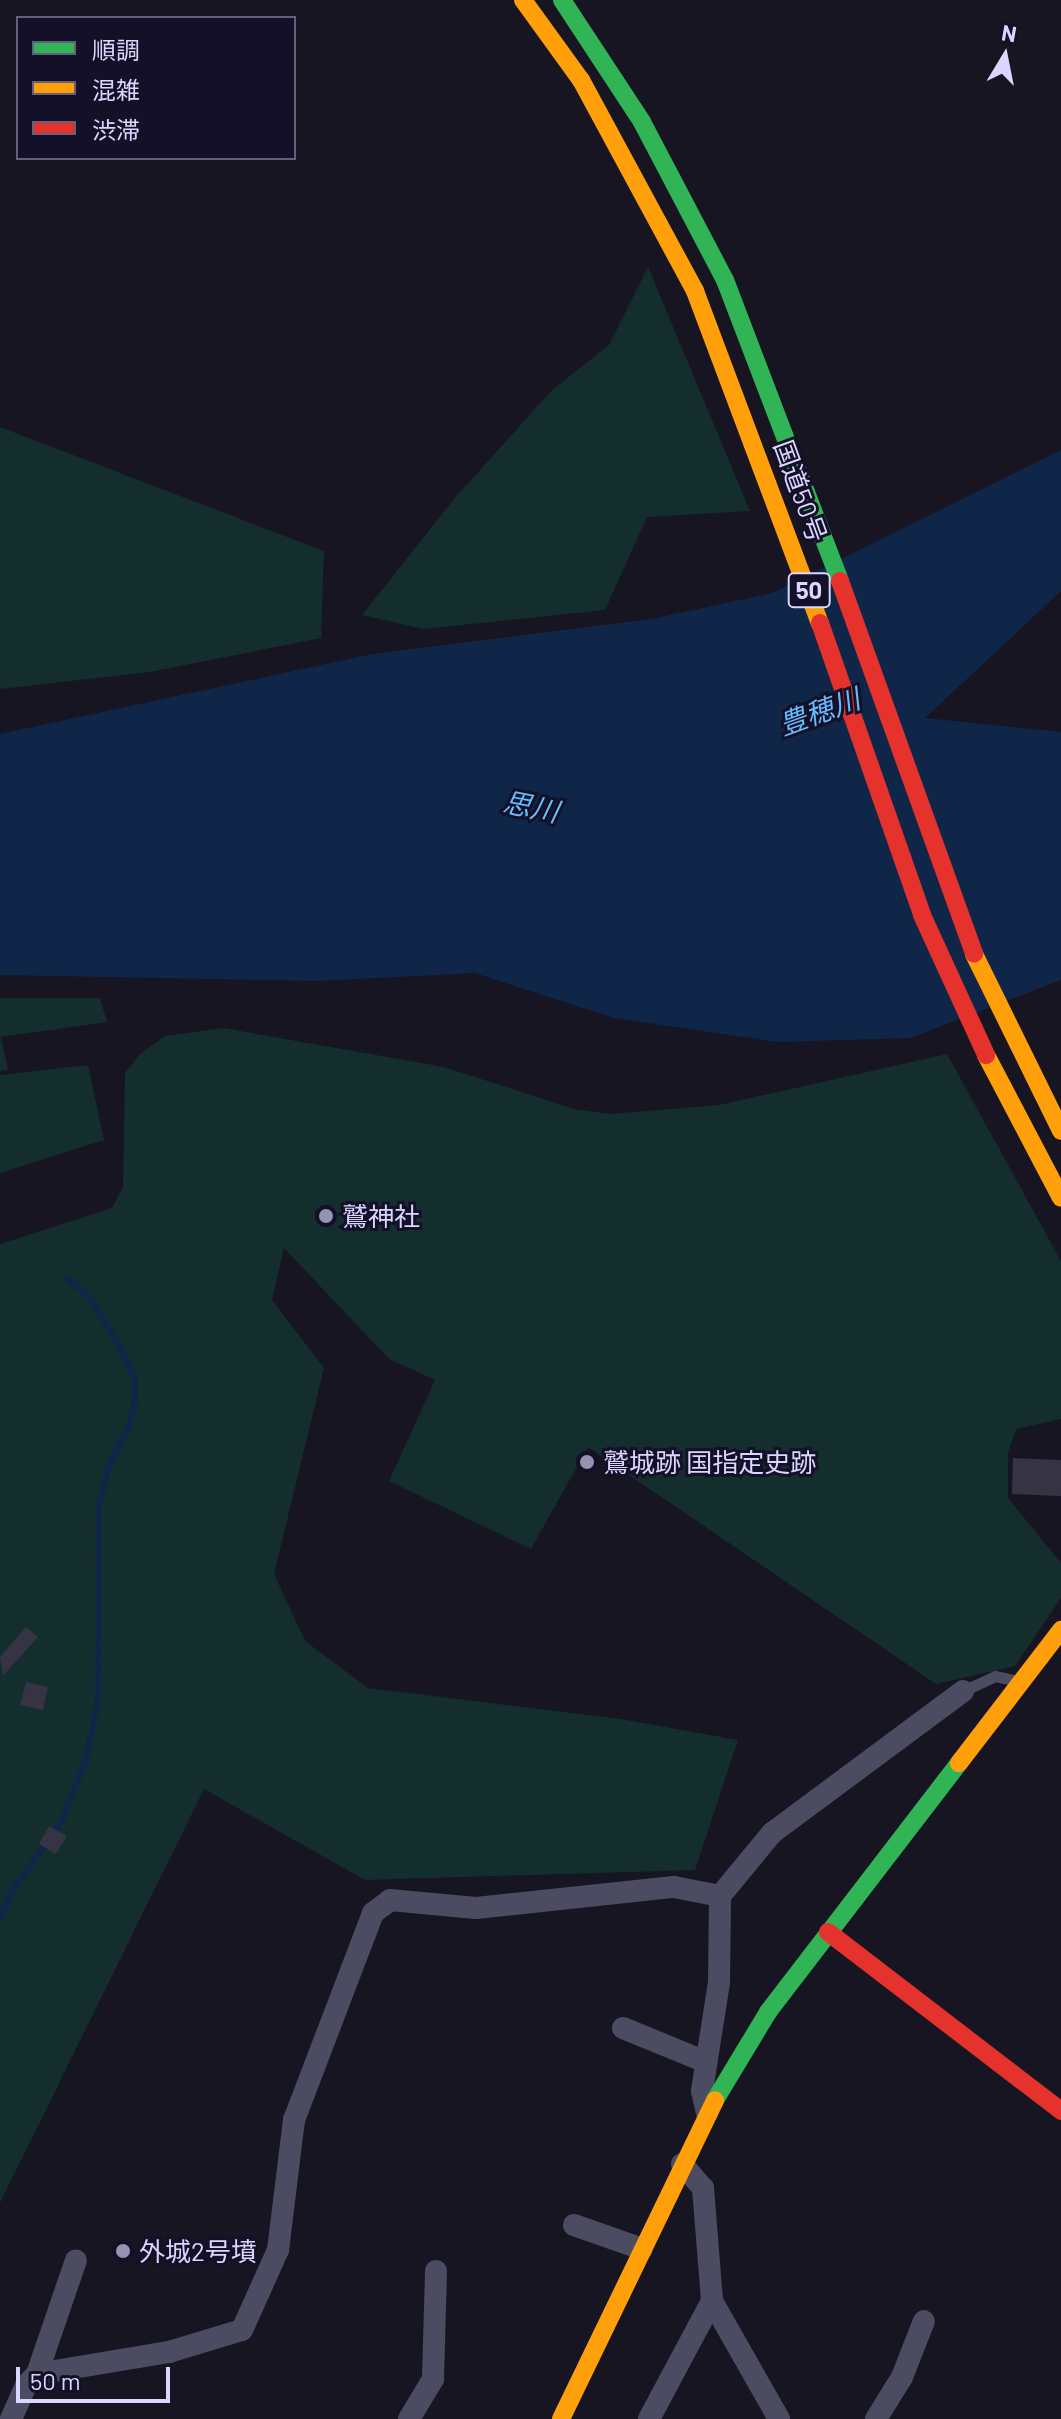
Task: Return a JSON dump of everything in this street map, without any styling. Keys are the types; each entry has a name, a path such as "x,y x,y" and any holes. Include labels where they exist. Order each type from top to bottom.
{"main road":[{"name":"国道50号","path":"523,0 581,80 695,291 777,499 922,915 999,1085 1061,1198"},
{"name":"国道50号","path":"562,0 642,122 725,280 808,490 952,904 1001,1017 1061,1131"},
{"path":"561,2419 707,2113 768,2012 1061,1630"},
{"path":"828,1932 1061,2111"}],"street":[{"path":"707,2113 702,2091 719,1982 720,1896 772,1833 963,1691"},
{"path":"37,2374 169,2352 242,2330 278,2250 294,2120 373,1913 390,1900 476,1908 674,1887 720,1896"},
{"path":"623,2028 706,2062"},
{"path":"682,2164 703,2188 712,2301 779,2419"},
{"path":"574,2225 642,2249"},
{"path":"11,2419 26,2385 37,2374 76,2260"},
{"path":"409,2419 433,2379 436,2271"},
{"path":"649,2419 712,2301"},
{"path":"876,2419 902,2377 924,2321"}],"lane":[{"path":"963,1691 995,1676 1023,1682"}],"green space":[{"path":"648,267 750,511 647,517 605,610 423,629 362,615 454,499 551,391 609,345"},
{"path":"0,427 324,551 321,638 150,672 0,689"},
{"path":"0,998 100,998 107,1022 1,1037 8,1070 0,1071"},
{"path":"223,1028 444,1067 574,1109 609,1114 719,1105 947,1054 1061,1261 1061,1419 1016,1429 1008,1453 1008,1498 1061,1563 1061,1598 1015,1666 936,1684 588,1447 531,1549 389,1481 435,1380 389,1359 284,1248 272,1300 324,1368 274,1574 305,1641 368,1688 621,1719 738,1740 695,1870 365,1880 204,1789 0,2203 0,1244 112,1208 123,1187 125,1073 140,1054 165,1036"},
{"path":"88,1065 104,1140 0,1173 0,1075"}],"water":[{"path":"1061,450 1061,591 925,718 1061,732 1061,980 910,1038 778,1042 614,1018 475,973 319,981 0,975 0,734 372,654 651,619 773,593"}],"building":[{"path":"1013,1458 1061,1460 1061,1496 1012,1494"},
{"path":"26,1627 38,1637 3,1676 0,1657"},
{"path":"26,1682 48,1687 43,1710 20,1705"},
{"path":"49,1826 67,1836 56,1854 39,1844"}],"waterway":[{"path":"0,1919 11,1893 61,1822 85,1763 98,1699 99,1505 109,1464 129,1427 134,1405 135,1380 121,1349 92,1300 67,1278"}],"traffic: fast":[{"path":"562,0 642,122 725,280 840,581"},
{"path":"715,2100 768,2012 959,1763"}],"traffic: slow":[{"path":"523,0 581,80 695,291 820,623"},
{"path":"974,954 1061,1131"},
{"path":"986,1055 1061,1198"},
{"path":"959,1763 1061,1630"},
{"path":"561,2419 715,2100"}],"traffic: jam":[{"path":"840,581 974,954"},
{"path":"820,623 922,915 986,1055"},
{"path":"828,1932 1061,2111"}],"place":[{"name":"鷲神社","path":"326,1216"},
{"name":"鷲城跡 国指定史跡","path":"587,1462"},
{"name":"外城2号墳","path":"123,2251"}],"water label":[{"name":"豊穂川","path":"819,711"},
{"name":"思川","path":"531,806"}]}
